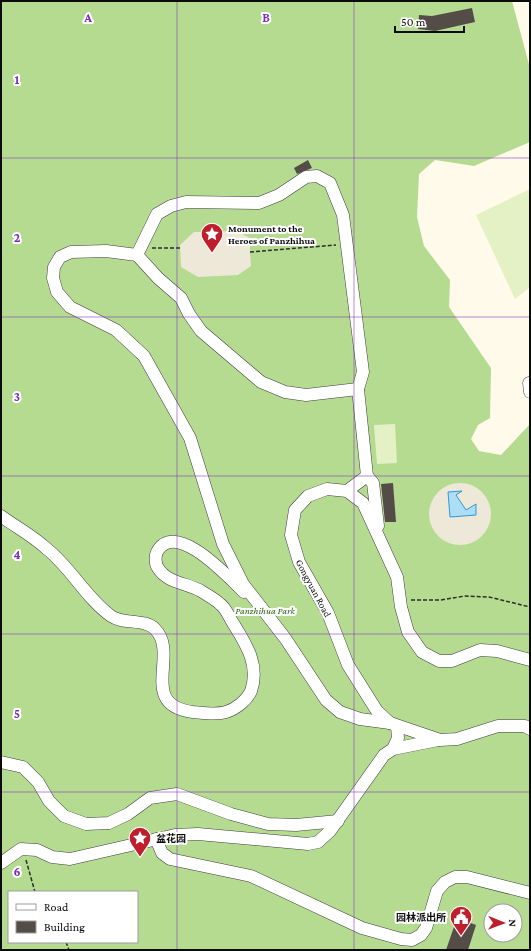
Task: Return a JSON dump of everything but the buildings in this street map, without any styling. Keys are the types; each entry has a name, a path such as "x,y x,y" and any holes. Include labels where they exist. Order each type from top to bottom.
{"street":[{"path":"139,252 148,230 157,214 171,206 186,202 259,202 279,195 306,177 317,176 330,183 343,215 363,372 358,389 367,476 373,483 379,534"},
{"path":"139,252 71,252 60,257 54,267 53,278 57,292 70,307 116,330 144,356 190,438 223,544 243,584 285,638 326,700 340,712 360,718 394,724 398,738 393,749"},
{"path":"139,252 158,278 181,298 189,314 201,331 261,382 285,392 306,394 358,389"},
{"path":"367,476 347,491 363,503 379,534 397,576 400,600 408,632 422,652 439,661 452,661 480,650 497,651 530,660"},
{"name":"Gongyuan Road","path":"347,491 327,489 308,496 295,510 291,535 299,562 328,613 348,665 377,711 394,724 440,740 456,739 498,726 525,726 530,729"},
{"path":"1,516 48,549 100,607 113,617 127,622 143,623 155,629 161,642 164,655 162,684 165,696 173,705 186,711 208,714 226,712 240,705 250,692 254,672 250,650 221,604 199,590 166,577 157,567 156,554 162,544 172,541 189,545 207,558 263,609"},
{"path":"514,656 530,668"},
{"path":"1,863 21,849 37,850 52,857 70,859 156,839 198,834 308,844 318,842 338,821 384,755 393,749 440,740"},
{"path":"1,762 23,767 38,782 49,800 64,816 86,824 109,823 128,814 150,798 177,794 231,814 268,824 296,825 338,821"},
{"path":"156,839 162,852 170,859 251,876 362,928 401,939 412,940 421,935 426,928 437,891 445,882 455,877 467,877 530,893"}],"path":[{"path":"250,252 346,244"},
{"path":"139,252 180,248"},
{"path":"400,600 441,600 465,596 489,597 530,607"},
{"path":"21,849 35,891"}],"green space":[{"name":"Panzhihua Park","path":"1,1 512,1 530,68 530,142 474,166 435,160 419,174 417,217 424,246 450,280 449,307 491,368 490,418 478,425 471,439 479,451 501,455 530,424 530,950 1,950"},
{"path":"530,189 530,287 515,299 476,215"},
{"path":"395,424 397,463 377,464 374,425"}],"shaded area":[{"path":"236,231 250,238 251,266 238,275 198,277 181,267 180,245 194,232"},
{"path":"454,483 466,483 482,492 489,502 491,514 489,526 482,536 466,545 454,545 443,540 434,531 429,520 429,508 434,497 443,488"}],"water":[{"path":"462,491 456,495 466,510 476,504 476,515 450,517 448,492"}],"place":[{"name":"Monument to the Heroes of Panzhihua","path":"212,254"},
{"name":"盆花园","path":"140,858"},
{"name":"园林派出所","path":"461,936"}]}
